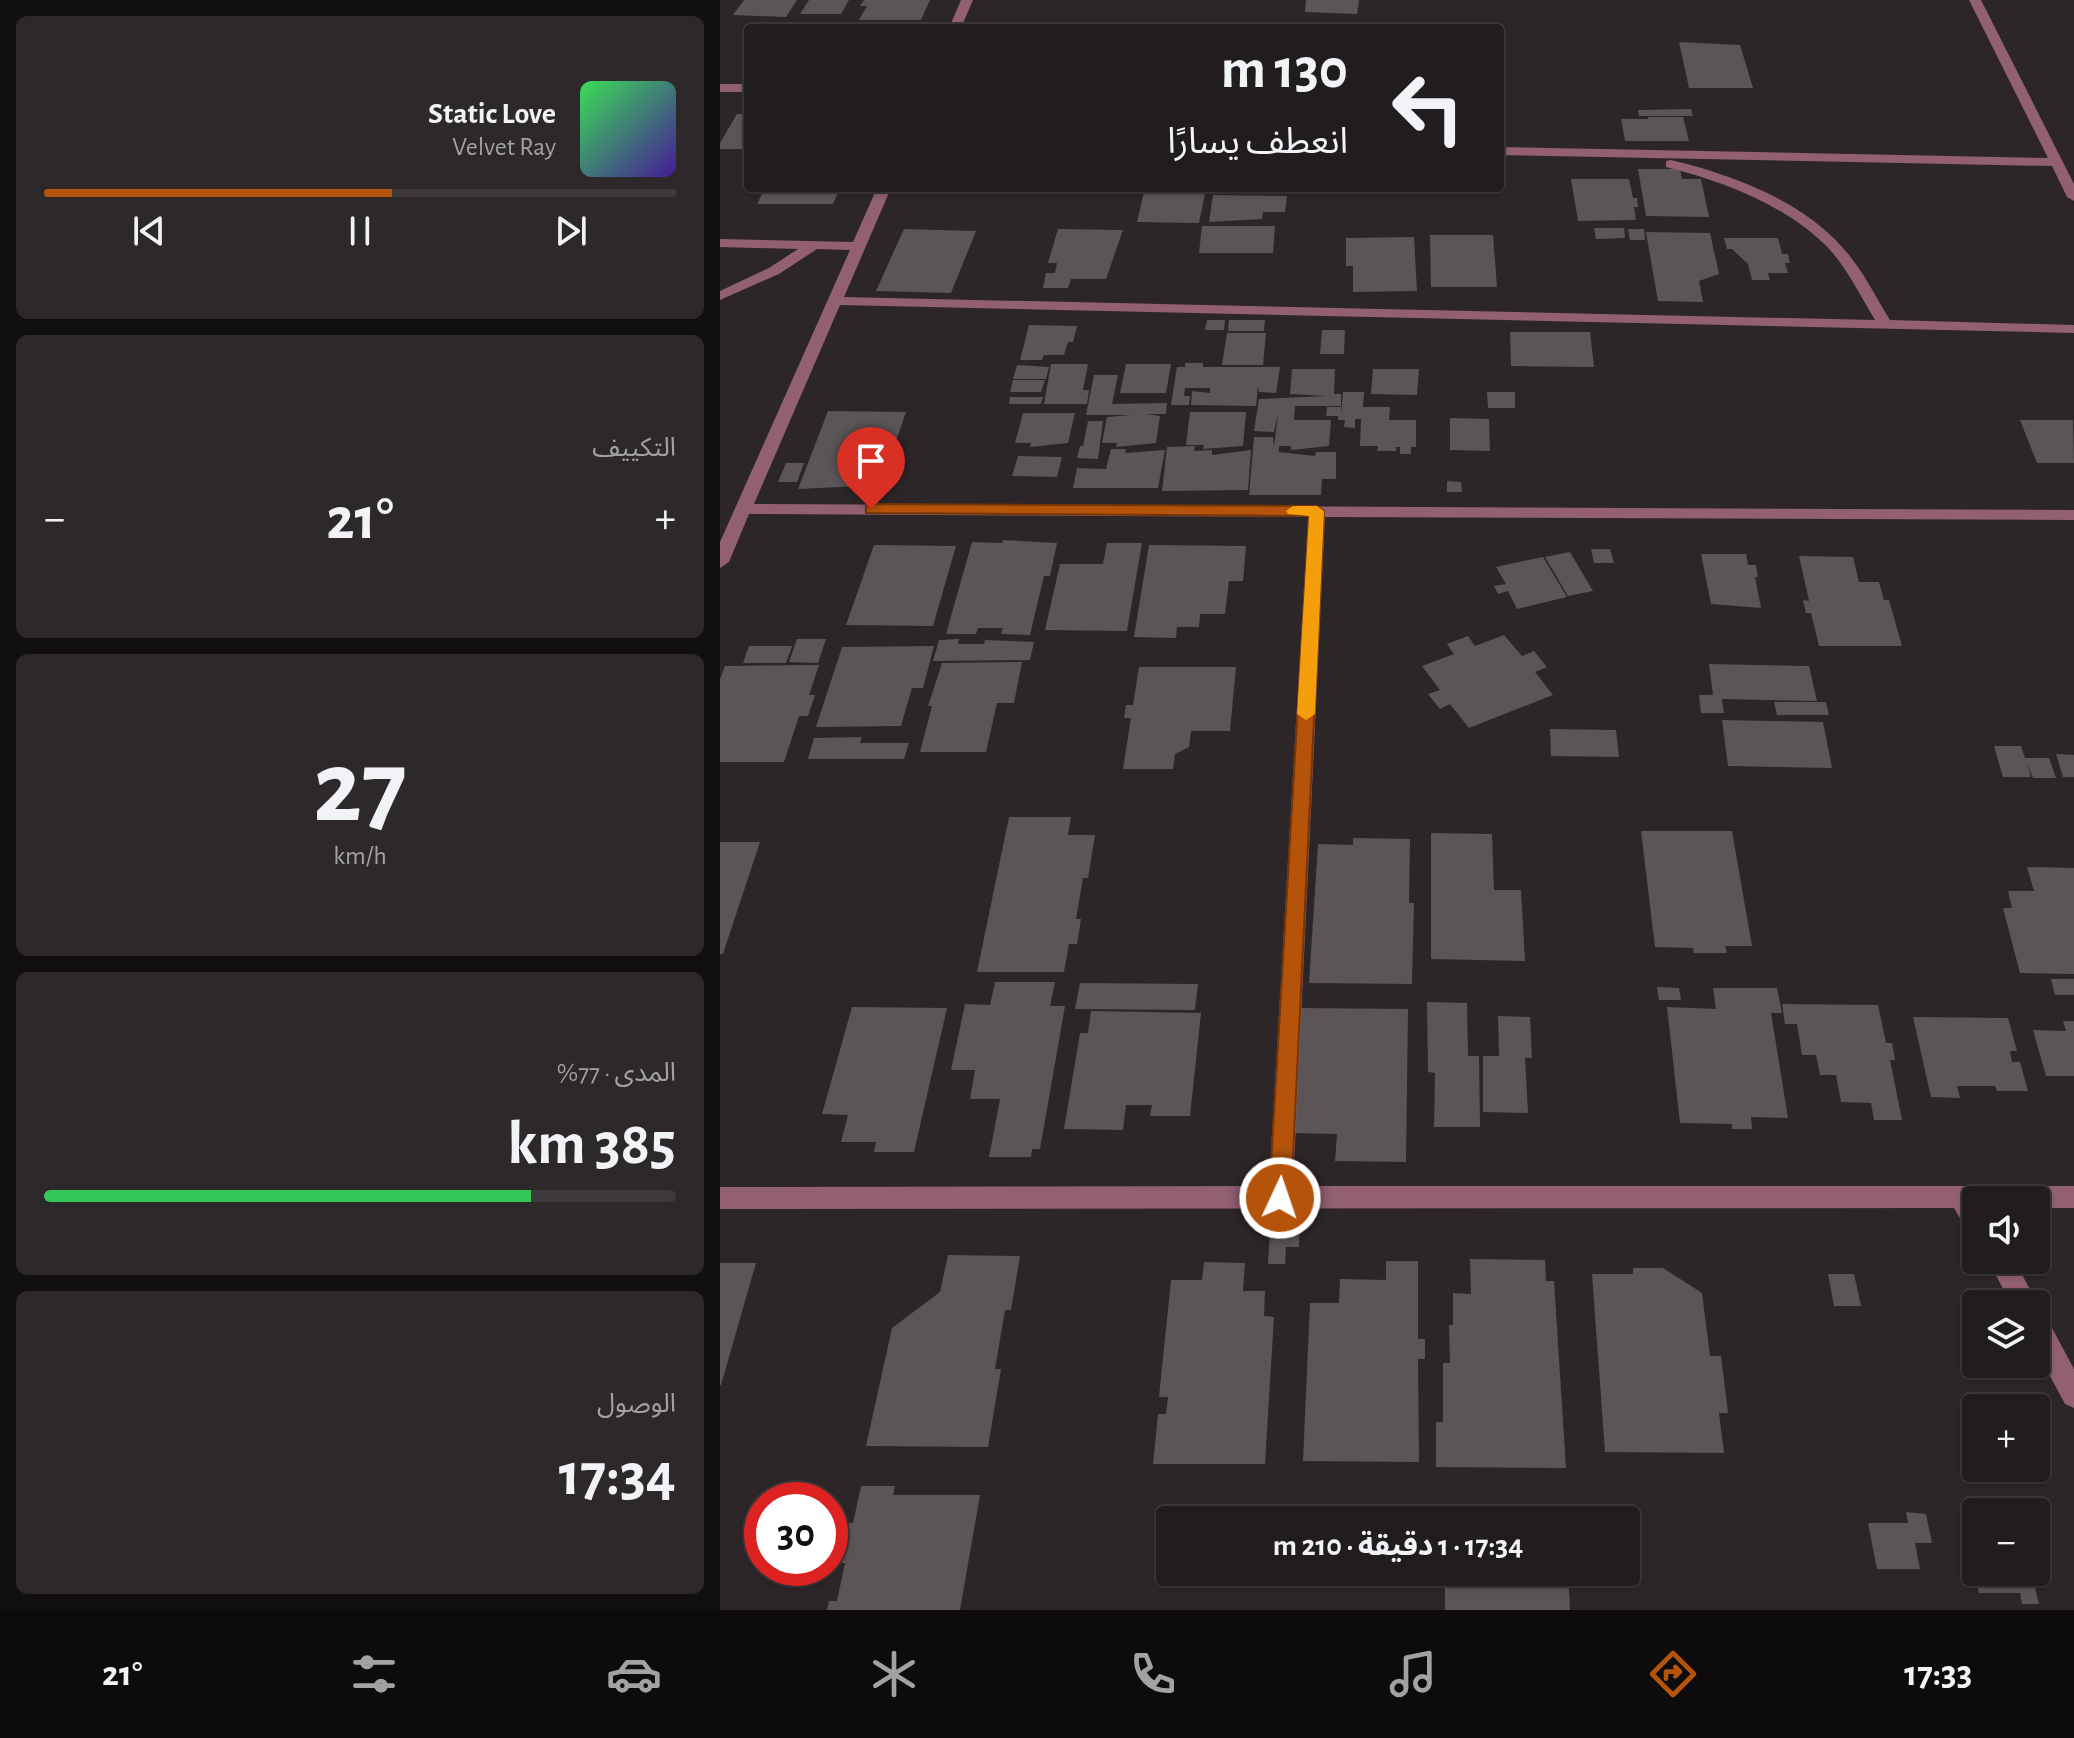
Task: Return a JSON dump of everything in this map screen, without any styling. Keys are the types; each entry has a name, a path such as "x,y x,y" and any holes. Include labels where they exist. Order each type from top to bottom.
{"street":[{"path":"957,24 967,0"},
{"path":"1975,0 2074,197"},
{"path":"720,88 744,88"},
{"path":"1504,151 2057,162"},
{"path":"1612,153 1699,169 1766,199 1832,243 1885,325"},
{"path":"720,562 882,192"},
{"path":"720,243 859,246"},
{"path":"720,296 774,271 814,245"},
{"path":"835,301 2074,329"},
{"path":"744,509 2074,515"},
{"path":"1280,1198 1317,511"},
{"path":"720,1198 2074,1197"},
{"path":"2050,1350 2074,1395"}],"building":[{"path":"744,0 797,0 786,17 733,15"},
{"path":"809,0 849,0 841,14 800,14"},
{"path":"864,0 930,0 921,20 859,20 867,6 860,6"},
{"path":"1306,0 1359,0 1357,14 1305,12"},
{"path":"1679,42 1740,45 1753,88 1689,88"},
{"path":"1691,109 1693,116 1639,116 1638,110"},
{"path":"737,114 744,114 744,149 720,149 720,143"},
{"path":"1683,117 1689,141 1625,141 1621,119"},
{"path":"1638,169 1680,169 1682,179 1701,179 1709,217 1646,216"},
{"path":"1571,179 1629,179 1633,198 1637,198 1638,207 1634,207 1636,220 1578,221"},
{"path":"763,192 838,192 833,204 757,204"},
{"path":"1144,192 1205,192 1199,223 1137,222"},
{"path":"1213,195 1287,196 1285,212 1263,212 1262,219 1209,222"},
{"path":"1202,226 1275,226 1273,253 1199,253"},
{"path":"1594,228 1624,228 1625,238 1596,239"},
{"path":"904,229 976,231 951,293 876,291"},
{"path":"1058,229 1123,230 1106,279 1071,279 1068,288 1043,288 1046,273 1055,273 1057,263 1048,263"},
{"path":"1628,229 1644,229 1645,240 1630,240"},
{"path":"1646,232 1710,233 1719,274 1699,281 1703,302 1658,301"},
{"path":"1430,235 1493,235 1497,287 1431,287"},
{"path":"1414,237 1417,291 1353,292 1353,266 1346,266 1346,238"},
{"path":"1724,238 1778,238 1782,254 1788,254 1790,263 1785,263 1788,273 1768,273 1770,280 1752,280 1748,264 1732,249 1727,249"},
{"path":"1207,320 1225,320 1224,330 1205,330"},
{"path":"1229,320 1265,320 1264,331 1228,331"},
{"path":"1029,325 1077,326 1073,342 1068,342 1064,355 1044,355 1042,360 1020,360"},
{"path":"1322,330 1345,330 1344,354 1320,354"},
{"path":"1510,332 1590,332 1594,367 1511,366"},
{"path":"1227,333 1266,333 1263,365 1222,365"},
{"path":"1185,363 1203,363 1203,367 1280,367 1276,393 1259,392 1258,387 1256,406 1191,405 1192,391 1210,393 1210,388 1185,388 1184,396 1190,396 1189,405 1171,405 1177,367 1185,367"},
{"path":"1051,364 1088,364 1083,390 1089,390 1087,404 1044,404"},
{"path":"1126,364 1171,364 1166,393 1120,393"},
{"path":"1017,365 1049,367 1046,379 1013,379"},
{"path":"1292,369 1335,369 1334,394 1341,394 1341,406 1295,406 1294,420 1331,420 1329,446 1291,450 1291,446 1279,446 1279,452 1315,456 1316,452 1336,452 1336,479 1322,479 1321,495 1249,495 1254,437 1273,437 1274,447 1278,414 1274,432 1254,431 1259,399 1326,396 1290,394"},
{"path":"1373,369 1419,369 1417,395 1371,394"},
{"path":"1094,375 1118,375 1112,404 1167,403 1166,414 1146,414 1160,416 1156,443 1116,447 1117,443 1102,443 1107,417 1132,415 1086,415"},
{"path":"1013,380 1045,380 1041,392 1010,392"},
{"path":"1343,392 1364,392 1363,407 1390,407 1389,420 1416,420 1416,447 1411,447 1411,454 1400,454 1400,447 1396,447 1396,451 1377,451 1378,446 1360,446 1361,419 1355,419 1355,428 1344,427 1345,420 1338,420 1338,416 1326,416 1327,407 1341,407 1341,414"},
{"path":"1487,392 1515,392 1515,408 1488,408"},
{"path":"1010,397 1043,397 1041,404 1009,404"},
{"path":"828,411 906,412 881,485 798,489"},
{"path":"1190,412 1246,412 1243,446 1203,449 1204,445 1186,445"},
{"path":"1023,413 1075,413 1068,443 1030,447 1031,443 1015,443"},
{"path":"1450,418 1489,419 1490,451 1450,450"},
{"path":"2020,420 2073,420 2074,463 2037,463"},
{"path":"1088,421 1103,421 1098,459 1077,458"},
{"path":"1195,446 1194,451 1212,450 1212,455 1251,450 1248,490 1162,491 1167,447"},
{"path":"1111,449 1126,449 1125,453 1165,450 1158,488 1073,488 1077,468 1106,469"},
{"path":"1018,456 1062,457 1057,477 1012,476"},
{"path":"786,463 804,463 797,482 778,482"},
{"path":"1447,481 1461,482 1462,492 1447,492"},
{"path":"1003,540 1057,543 1050,576 1044,576 1030,635 1001,634 1003,628 978,628 976,634 946,634 972,542 1002,543"},
{"path":"1107,543 1142,543 1127,631 1045,630 1060,564 1103,564"},
{"path":"874,545 956,546 933,626 846,625"},
{"path":"1149,545 1246,546 1243,581 1229,581 1225,614 1200,614 1199,627 1177,627 1176,638 1134,637"},
{"path":"1591,549 1610,549 1614,563 1594,563"},
{"path":"1570,552 1593,591 1568,596 1545,557"},
{"path":"1701,554 1746,554 1748,565 1756,565 1761,608 1711,604"},
{"path":"1799,556 1853,557 1859,582 1879,582 1884,600 1889,600 1902,646 1819,646 1811,613 1806,613 1803,600 1809,601"},
{"path":"1543,557 1567,597 1517,609 1508,591 1498,594 1494,586 1506,584 1496,567"},
{"path":"1504,635 1522,656 1534,651 1547,667 1535,672 1553,695 1469,728 1450,704 1440,709 1428,694 1440,690 1422,666 1454,654 1447,644 1468,636 1475,646"},
{"path":"797,639 826,639 818,663 789,662"},
{"path":"959,639 958,644 984,644 985,640 1034,642 1030,660 933,661 939,640"},
{"path":"749,646 792,646 786,663 743,663"},
{"path":"934,646 923,688 912,688 901,726 816,727 842,647"},
{"path":"1022,662 1014,703 997,703 986,752 920,752 932,706 928,706 942,663"},
{"path":"1709,664 1809,666 1817,701 1722,699 1724,713 1701,713 1699,695 1713,695"},
{"path":"819,665 809,695 815,695 808,716 799,716 784,762 720,762 720,679 725,666"},
{"path":"1139,667 1236,667 1230,731 1191,731 1189,747 1175,754 1173,769 1123,769 1131,718 1124,718 1126,705 1133,705"},
{"path":"1774,702 1826,702 1829,715 1777,715"},
{"path":"1722,720 1823,722 1832,768 1728,766"},
{"path":"1550,729 1616,730 1619,757 1551,756"},
{"path":"862,737 860,743 909,743 904,759 808,759 814,738"},
{"path":"1994,746 2021,746 2025,758 2049,758 2056,778 2033,778 2027,762 2031,777 2003,777"},
{"path":"2056,754 2074,755 2074,777 2063,777"},
{"path":"1009,817 1071,817 1068,835 1095,835 1088,878 1083,878 1076,919 1081,919 1077,944 1069,944 1064,972 977,972"},
{"path":"1641,831 1732,831 1752,946 1725,946 1727,953 1694,953 1693,948 1655,947"},
{"path":"1431,833 1492,834 1494,890 1521,890 1525,961 1431,959"},
{"path":"1353,838 1410,839 1409,903 1414,903 1412,984 1309,983 1318,844 1353,845"},
{"path":"720,842 760,842 723,954 720,954"},
{"path":"2027,867 2074,868 2074,974 2020,973 2003,908 2012,908 2008,891 2034,891"},
{"path":"2051,979 2074,979 2074,995 2055,995"},
{"path":"995,982 1055,982 1050,1006 1065,1006 1040,1149 1032,1149 1031,1157 989,1157 1000,1099 970,1099 975,1070 951,1070 965,1004 990,1005"},
{"path":"1080,983 1198,984 1195,1010 1075,1009"},
{"path":"1657,987 1679,988 1681,1000 1659,1000"},
{"path":"1713,988 1777,988 1782,1013 1771,1013 1788,1118 1751,1117 1752,1129 1732,1129 1732,1124 1680,1123 1667,1007 1716,1009"},
{"path":"1427,1002 1467,1003 1468,1056 1479,1056 1480,1127 1434,1127 1435,1073 1428,1072"},
{"path":"1782,1004 1878,1005 1886,1043 1892,1043 1895,1060 1890,1060 1902,1120 1874,1120 1871,1103 1841,1102 1836,1075 1820,1075 1816,1055 1802,1055 1797,1024 1785,1024"},
{"path":"852,1007 947,1008 914,1152 874,1152 876,1142 841,1142 848,1115 822,1114"},
{"path":"1299,1008 1408,1009 1406,1162 1335,1161 1337,1134 1291,1133"},
{"path":"1091,1011 1201,1013 1190,1116 1150,1116 1152,1105 1126,1105 1123,1130 1064,1129 1080,1033 1088,1033"},
{"path":"1498,1016 1530,1017 1532,1058 1525,1058 1528,1113 1483,1112 1483,1056 1499,1056"},
{"path":"1913,1017 2008,1018 2017,1051 2010,1051 2012,1062 2020,1062 2028,1091 1997,1091 1995,1086 1957,1086 1960,1098 1931,1097"},
{"path":"2063,1021 2074,1021 2074,1076 2046,1076 2033,1030 2066,1031"},
{"path":"1271,1213 1300,1213 1299,1247 1286,1247 1285,1264 1268,1264"},
{"path":"948,1255 1020,1256 1011,1310 1005,1310 995,1369 1001,1369 988,1447 866,1446 892,1328 940,1292"},
{"path":"1470,1259 1545,1260 1546,1281 1554,1281 1566,1468 1436,1467 1436,1422 1443,1422 1443,1363 1450,1363 1449,1325 1453,1325 1453,1293 1471,1294"},
{"path":"1386,1261 1418,1261 1418,1339 1425,1339 1425,1359 1418,1359 1419,1462 1303,1461 1310,1303 1339,1303 1340,1279 1386,1280"},
{"path":"1204,1262 1245,1263 1243,1291 1265,1291 1264,1316 1274,1317 1265,1464 1153,1464 1158,1414 1166,1414 1168,1397 1159,1397 1171,1280 1202,1280"},
{"path":"720,1263 756,1263 721,1385 720,1385"},
{"path":"1633,1268 1663,1268 1702,1293 1710,1356 1721,1356 1728,1413 1719,1413 1724,1453 1605,1452 1592,1274 1633,1274"},
{"path":"1828,1274 1854,1274 1861,1306 1834,1306"},
{"path":"861,1486 895,1486 893,1495 980,1495 960,1610 827,1610 829,1601 837,1601 840,1586 848,1586 848,1523 853,1523"},
{"path":"1444,1504 1564,1506 1444,1506"},
{"path":"1906,1512 1926,1514 1932,1543 1915,1543 1920,1569 1877,1569 1868,1523 1908,1523"},
{"path":"1445,1586 1569,1586 1570,1610 1445,1610"},
{"path":"1977,1586 2034,1586 2039,1604 2022,1604 2020,1593 1979,1593"}],"slow traffic":[{"path":"1293,511 1317,511 1306,714"}],"route":[{"path":"871,509 1317,511 1280,1198"}]}
